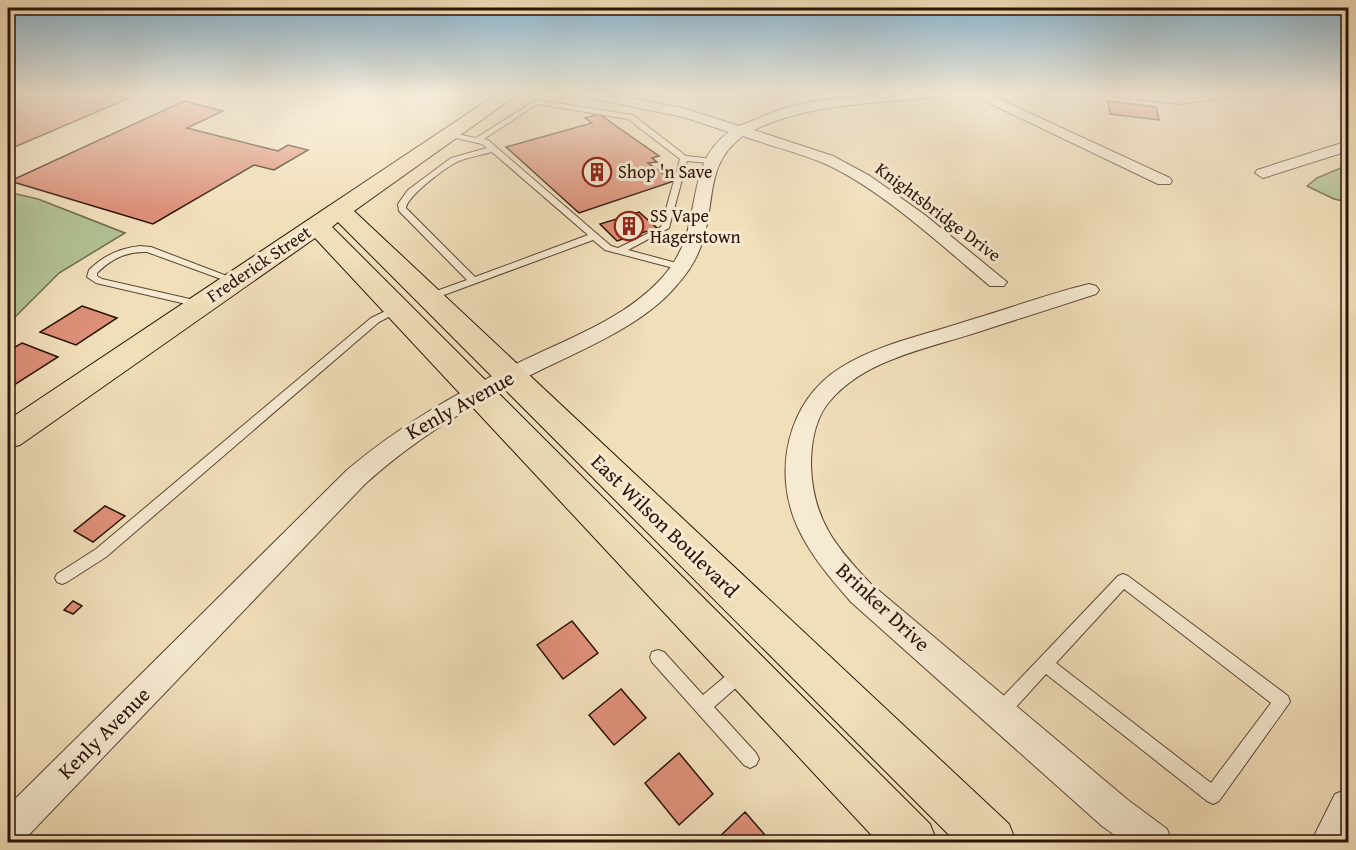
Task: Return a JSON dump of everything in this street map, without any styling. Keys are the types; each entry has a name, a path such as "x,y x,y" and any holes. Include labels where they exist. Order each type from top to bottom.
{"main road":[{"name":"Frederick Street","path":"8,436 453,132"},
{"path":"327,218 353,264 365,263 375,266 412,303"},
{"name":"East Wilson Boulevard","path":"327,218 494,385 990,843"},
{"name":"East Wilson Boulevard","path":"494,385 745,670 912,843"}],"street":[{"path":"710,161 715,153 739,132"},
{"name":"Knightsbridge Drive","path":"746,132 827,159 848,169 919,219 997,282"},
{"path":"1059,132 1164,181"},
{"path":"1263,172 1348,146"},
{"name":"Kenly Avenue","path":"8,831 356,477 396,442 431,418 618,322 646,304 666,286 681,267 696,236 710,161"},
{"name":"Brinker Drive","path":"1089,290 886,354 855,367 817,399 802,428 797,457 801,494 811,528 836,565 861,593 1115,813 1154,843"},
{"path":"1329,843 1348,807"}],"lane":[{"path":"478,140 491,132"},
{"path":"649,132 684,158 710,161"},
{"path":"450,134 478,140 493,149 608,248 681,267"},
{"path":"474,281 402,209 402,204 411,192 454,160 493,149"},
{"path":"619,251 665,228 684,158"},
{"path":"62,578 101,553 375,320 412,303 594,236"},
{"path":"200,305 99,281 92,277 92,272 123,251 138,248 148,249 235,281"},
{"path":"1000,712 1123,580 1282,702 1214,795 1046,664"},
{"path":"658,657 750,759"},
{"path":"703,706 745,670"}],"green space":[{"path":"1348,165 1348,202 1334,199 1307,186 1317,178"},
{"path":"8,192 38,199 125,233 59,273 8,324"}],"building":[{"path":"8,132 51,132 10,149 8,148"},
{"path":"117,132 202,132 278,151 288,145 308,150 274,170 254,165 153,224 10,181"},
{"name":"Shop 'n Save","path":"561,132 624,132 659,156 652,158 657,162 648,163 674,181 579,213 506,147"},
{"name":"SS Vape Hagerstown","path":"639,212 657,228 617,241 600,224"},
{"path":"82,306 117,318 76,345 40,332"},
{"path":"22,343 58,357 11,387 8,386 8,351"},
{"path":"105,506 125,516 93,542 74,531"},
{"path":"73,601 82,606 73,614 64,610"},
{"path":"572,621 598,653 563,679 537,645"},
{"path":"621,689 646,718 614,745 589,715"},
{"path":"679,753 713,794 679,825 645,783"},
{"path":"745,812 771,842 714,842"}],"place":[{"name":"Shop 'n Save","path":"597,172"},
{"name":"SS Vape Hagerstown","path":"629,226"}]}
